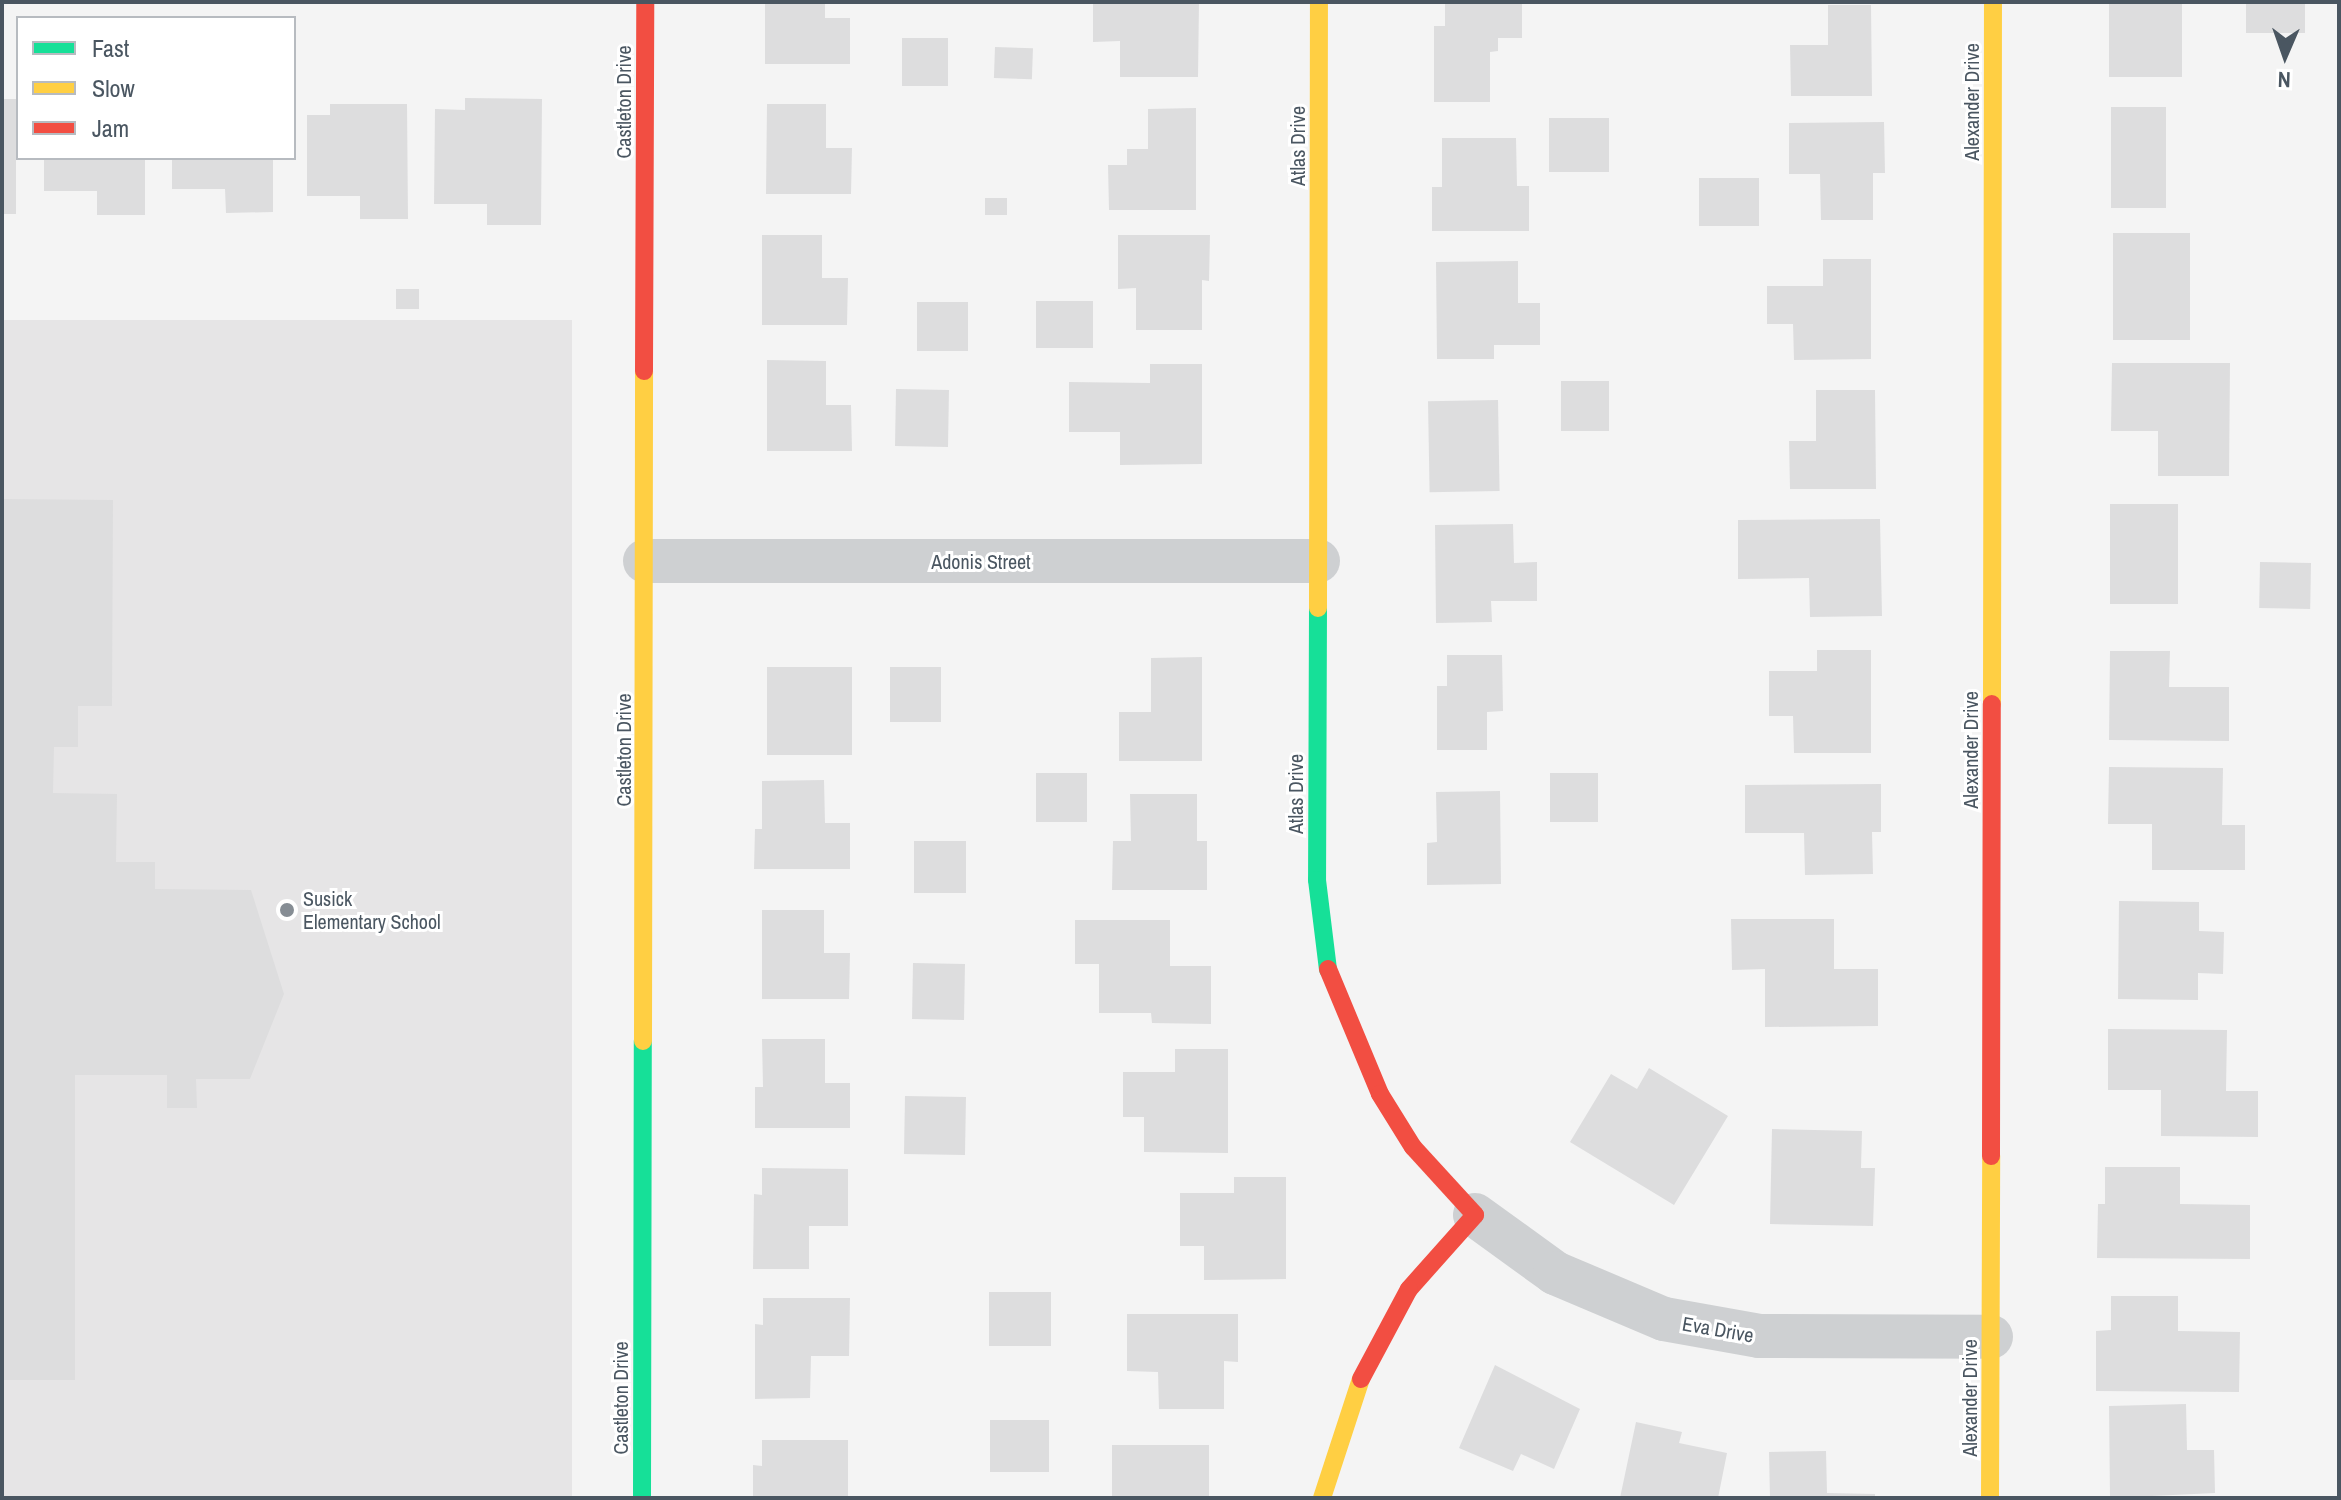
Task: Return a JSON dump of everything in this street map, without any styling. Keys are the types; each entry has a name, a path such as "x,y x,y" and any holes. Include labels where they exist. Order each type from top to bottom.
{"street":[{"name":"Castleton Drive","path":"642,1498 645,2"},
{"name":"Atlas Drive","path":"1319,2 1317,880 1326,964 1380,1094 1413,1147 1475,1215"},
{"name":"Alexander Drive","path":"1990,1498 1993,2"},
{"name":"Adonis Street","path":"645,561 1318,561"},
{"name":"Eva Drive","path":"1475,1215 1555,1273 1664,1319 1759,1336 1991,1337"},
{"path":"1322,1498 1338,1437 1371,1353 1409,1289 1475,1215"}],"shaded area":[{"name":"Susick Elementary School","path":"2,320 572,320 572,1498 2,1498"}],"building":[{"path":"765,2 825,2 825,18 850,18 850,64 765,64"},
{"path":"1093,2 1199,2 1198,77 1120,77 1120,41 1093,42"},
{"path":"1445,2 1522,2 1522,38 1498,38 1498,51 1490,52 1490,102 1434,102 1434,26 1445,26"},
{"path":"2109,2 2182,2 2182,77 2109,77"},
{"path":"2246,2 2305,2 2305,33 2246,33"},
{"path":"1828,5 1871,5 1872,96 1791,96 1790,45 1828,45"},
{"path":"902,38 948,38 948,86 902,86"},
{"path":"995,47 1033,48 1032,79 994,78"},
{"path":"465,98 542,99 541,225 487,225 487,204 434,204 435,109 465,110"},
{"path":"2,99 16,99 16,214 2,214"},
{"path":"330,104 407,104 408,219 360,219 360,196 307,196 307,115 330,115"},
{"path":"767,104 826,104 826,148 852,148 851,194 766,194"},
{"path":"2111,107 2166,107 2166,208 2111,208"},
{"path":"1196,108 1196,210 1109,210 1108,165 1127,165 1127,149 1148,149 1148,109"},
{"path":"1549,118 1609,118 1609,172 1549,172"},
{"path":"1884,122 1885,173 1873,173 1873,220 1821,220 1820,174 1789,174 1789,123"},
{"path":"1442,138 1516,138 1517,186 1529,186 1529,231 1432,231 1432,187 1442,187"},
{"path":"44,160 145,160 145,215 97,215 97,191 44,191"},
{"path":"172,160 273,160 273,212 226,213 225,189 172,189"},
{"path":"1699,178 1759,178 1759,226 1699,226"},
{"path":"985,198 1007,198 1007,215 985,215"},
{"path":"2113,233 2190,233 2190,340 2113,340"},
{"path":"762,235 822,235 822,278 848,278 847,325 762,325"},
{"path":"1118,235 1210,235 1209,281 1202,280 1202,330 1136,330 1136,288 1118,289"},
{"path":"1823,259 1871,259 1871,359 1794,360 1793,324 1767,324 1767,286 1823,286"},
{"path":"1518,261 1518,303 1540,303 1540,345 1494,345 1494,359 1437,359 1436,262"},
{"path":"396,289 419,289 419,309 396,309"},
{"path":"1036,301 1093,301 1093,348 1036,348"},
{"path":"917,302 968,302 968,351 917,351"},
{"path":"767,360 826,361 826,405 851,405 852,451 767,451"},
{"path":"2112,363 2230,363 2229,476 2158,476 2158,431 2111,431"},
{"path":"1150,364 1202,364 1202,464 1120,465 1120,432 1069,432 1069,382 1150,383"},
{"path":"1561,381 1609,381 1609,431 1561,431"},
{"path":"896,389 949,390 948,447 895,446"},
{"path":"1816,390 1875,390 1876,489 1790,489 1789,441 1816,441"},
{"path":"1498,400 1500,491 1430,492 1428,401"},
{"path":"2,499 113,500 112,706 78,706 78,747 54,747 53,793 117,794 116,862 155,862 155,889 251,890 284,994 250,1079 196,1079 197,1108 167,1108 167,1075 75,1075 75,1380 2,1380"},
{"path":"2110,504 2178,504 2178,604 2110,604"},
{"path":"1880,519 1882,616 1810,617 1809,578 1738,579 1738,520"},
{"path":"1513,524 1514,563 1537,562 1537,601 1491,601 1492,622 1436,623 1435,525"},
{"path":"2260,562 2311,563 2310,609 2259,608"},
{"path":"1817,650 1871,650 1871,753 1794,753 1793,716 1769,716 1769,671 1817,671"},
{"path":"2110,651 2170,651 2169,687 2229,687 2229,741 2109,740"},
{"path":"1447,655 1502,655 1503,711 1487,712 1487,750 1437,750 1437,686 1447,686"},
{"path":"1202,657 1202,761 1119,761 1119,712 1151,712 1151,658"},
{"path":"767,667 852,667 852,755 767,755"},
{"path":"890,667 941,667 941,722 890,722"},
{"path":"2109,767 2223,768 2222,825 2245,825 2245,870 2152,870 2152,824 2108,824"},
{"path":"1036,773 1087,773 1087,822 1036,822"},
{"path":"1550,773 1598,773 1598,822 1550,822"},
{"path":"824,780 825,823 850,823 850,869 754,869 755,829 762,829 762,781"},
{"path":"1881,784 1881,832 1872,832 1873,874 1805,875 1804,833 1745,833 1745,785"},
{"path":"1500,791 1501,884 1427,885 1427,843 1437,842 1436,792"},
{"path":"1130,794 1197,794 1197,841 1207,841 1207,890 1112,890 1113,841 1131,841"},
{"path":"914,841 966,841 966,893 914,893"},
{"path":"2119,901 2199,902 2199,931 2224,932 2223,974 2198,973 2198,1000 2118,999"},
{"path":"762,910 824,910 824,953 850,953 849,999 762,999"},
{"path":"1731,919 1834,919 1834,969 1878,969 1878,1026 1765,1027 1765,969 1732,970"},
{"path":"1075,920 1170,920 1170,966 1211,966 1211,1024 1152,1023 1151,1013 1099,1013 1099,964 1075,964"},
{"path":"913,963 965,964 964,1020 912,1019"},
{"path":"2108,1029 2227,1030 2226,1091 2258,1091 2258,1137 2161,1136 2161,1090 2108,1090"},
{"path":"762,1039 825,1039 825,1083 850,1083 850,1128 755,1128 755,1087 763,1087"},
{"path":"1175,1049 1228,1049 1228,1153 1144,1152 1144,1117 1123,1117 1123,1072 1175,1072"},
{"path":"1649,1068 1728,1116 1674,1205 1570,1142 1611,1074 1637,1089"},
{"path":"905,1096 966,1097 965,1155 904,1154"},
{"path":"1772,1129 1862,1131 1861,1168 1875,1168 1873,1226 1770,1224"},
{"path":"2105,1167 2180,1167 2180,1204 2250,1205 2250,1259 2097,1258 2098,1204 2105,1204"},
{"path":"762,1168 848,1169 848,1226 809,1226 809,1269 753,1269 754,1194 762,1195"},
{"path":"1234,1177 1286,1177 1286,1279 1204,1280 1204,1246 1180,1246 1180,1193 1234,1193"},
{"path":"989,1292 1051,1292 1051,1346 989,1346"},
{"path":"2111,1296 2178,1296 2178,1331 2240,1332 2239,1392 2096,1391 2096,1331 2111,1330"},
{"path":"763,1298 850,1298 849,1356 811,1356 810,1398 755,1399 755,1324 763,1325"},
{"path":"1127,1314 1238,1314 1238,1362 1224,1361 1224,1409 1159,1409 1158,1372 1127,1371"},
{"path":"1495,1365 1580,1409 1554,1469 1521,1454 1513,1471 1459,1448"},
{"path":"2186,1404 2187,1450 2214,1450 2215,1493 2110,1498 2109,1406"},
{"path":"990,1420 1049,1420 1049,1472 990,1472"},
{"path":"1636,1422 1682,1432 1679,1443 1727,1453 1718,1498 1620,1498"},
{"path":"762,1440 848,1440 848,1497 753,1498 753,1465 762,1466"},
{"path":"1112,1445 1209,1445 1209,1497 1112,1497"},
{"path":"1826,1451 1827,1493 1875,1494 1875,1498 1770,1498 1769,1452"}],"traffic: fast":[{"path":"1318,608 1317,880 1328,969"},
{"path":"642,1498 643,1041"}],"traffic: slow":[{"path":"1318,608 1319,2"},
{"path":"1992,704 1993,2"},
{"path":"643,1041 644,371"},
{"path":"1990,1498 1991,1156"},
{"path":"1322,1498 1361,1379"}],"traffic: jam":[{"path":"644,371 645,2"},
{"path":"1991,1156 1992,704"},
{"path":"1328,969 1380,1094 1413,1147 1475,1215 1409,1289 1361,1379"}],"place":[{"name":"Susick Elementary School","path":"287,910"}]}
